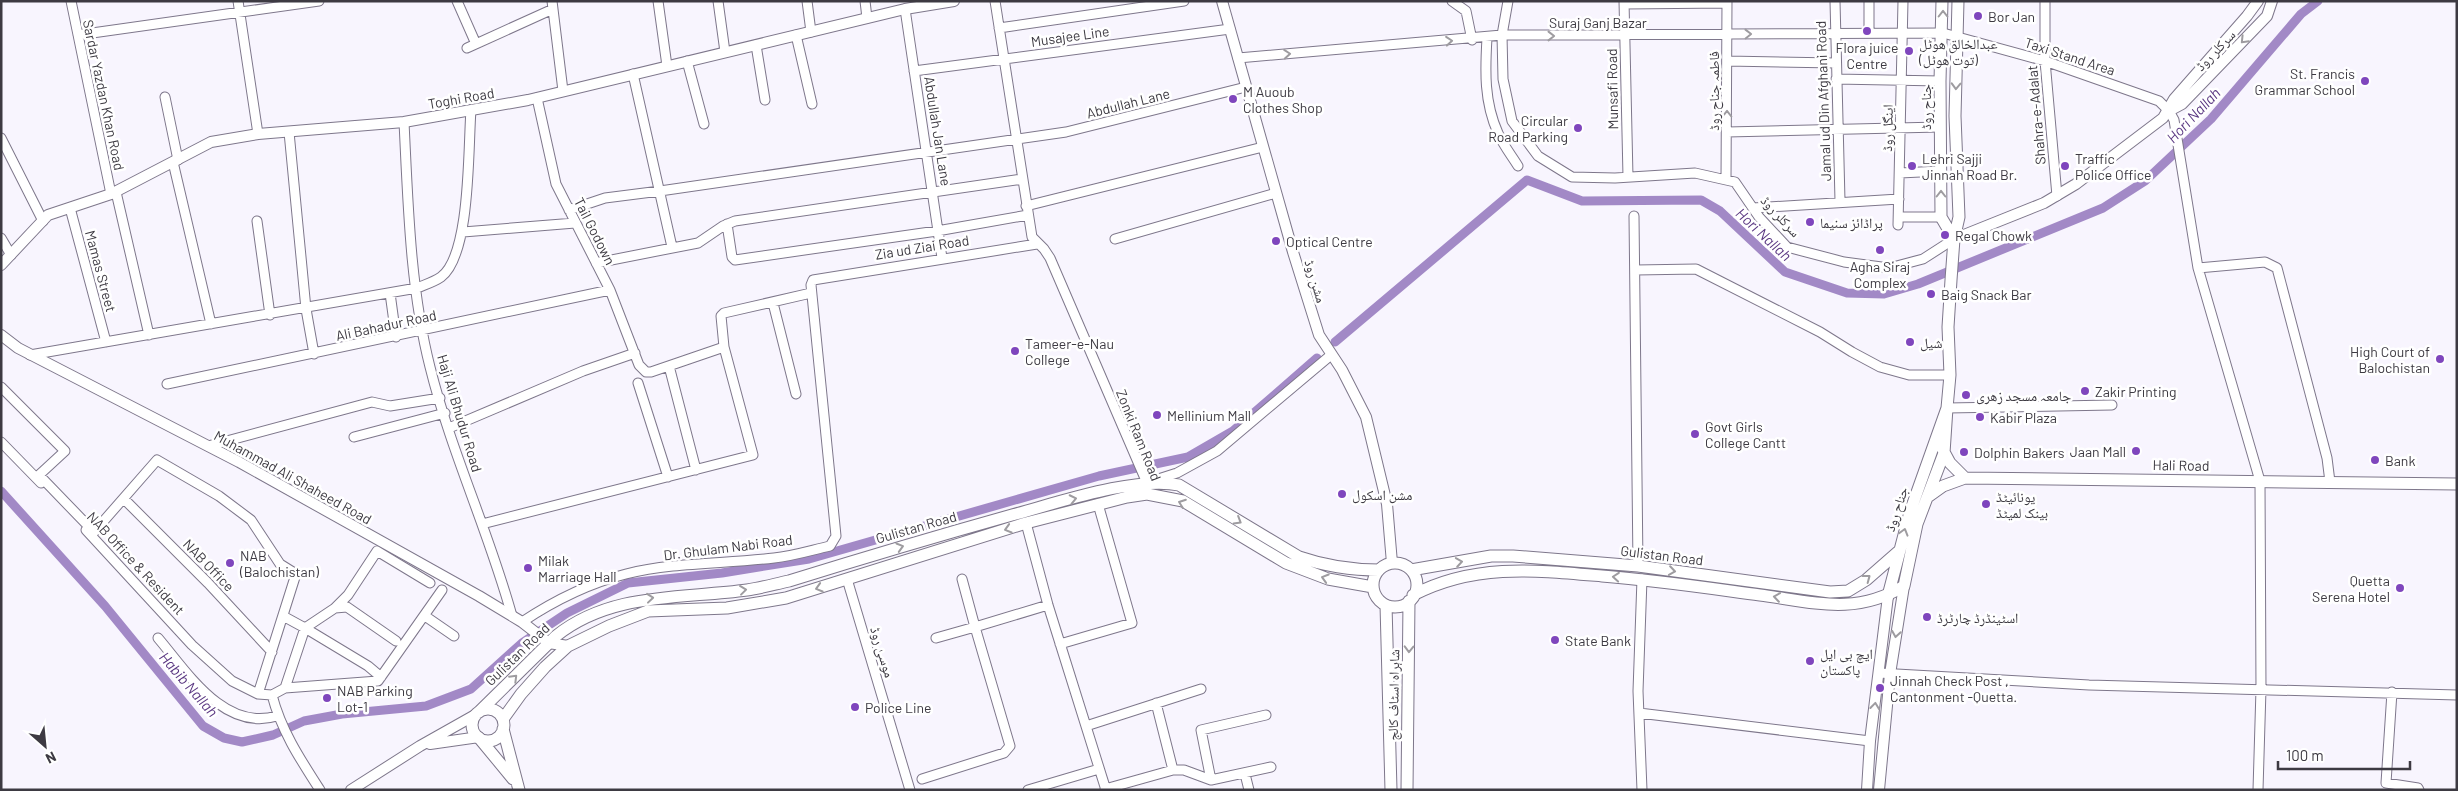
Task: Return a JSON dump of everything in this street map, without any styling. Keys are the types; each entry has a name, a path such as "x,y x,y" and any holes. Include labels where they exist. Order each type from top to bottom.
{"main road":[{"name":"جناح روڈ","path":"1941,217 1940,81 1943,33 1942,1"},
{"name":"جناح روڈ","path":"1904,586 1917,524 1944,453 1950,375 1948,327 1954,239 1959,217 1955,116 1958,1"},
{"path":"1941,217 1954,239"},
{"name":"جناح روڈ","path":"1888,596 1898,552 1912,506 1947,408"},
{"path":"1937,435 1944,453 1957,471 1965,478"},
{"name":"Hali Road","path":"1912,506 1944,486 1965,478 2457,484"},
{"name":"Gulistan Road","path":"477,714 547,641 564,629 604,609 645,598 749,590 789,581 1064,501 1145,483 1164,482 1179,486 1299,557 1316,563 1358,570 1378,570"},
{"name":"Gulistan Road","path":"503,724 521,694 568,646 609,626 648,611 726,608 786,598 1026,523 1098,504 1145,483"},
{"name":"Gulistan Road","path":"1145,483 1183,502 1286,563 1328,579 1373,587"},
{"path":"953,532 957,544"},
{"name":"Gulistan Road","path":"1411,570 1491,556 1513,556 1638,566 1830,592 1848,591 1866,580 1898,552"},
{"path":"1392,563 1399,563 1411,570 1416,582 1411,598 1398,606 1386,605 1377,598 1373,587 1374,576 1378,570 1392,563"},
{"name":"Gulistan Road","path":"1411,598 1431,586 1464,575 1500,570 1534,569 1642,579 1844,606 1888,596 1904,586"},
{"name":"شاہراہ اسٹاف کالج","path":"1407,790 1411,598"},
{"name":"شاہراہ اسٹاف کالج","path":"1386,605 1391,790"},
{"path":"493,710 503,724 517,786 473,729 477,714 493,710"},
{"path":"480,738 494,739 503,724"}],"street":[{"name":"Sardar Yazdan Khan Road","path":"70,1 149,335"},
{"path":"238,1 258,134"},
{"path":"78,35 319,1"},
{"path":"457,1 476,44"},
{"path":"658,1 667,66"},
{"path":"718,1 725,52"},
{"path":"807,1 811,32"},
{"path":"865,1 867,18"},
{"name":"Toghi Road","path":"1,265 48,215 114,193 211,142 258,134 404,122 536,98 921,4 954,1"},
{"name":"Zonki Ram Road","path":"995,1 1015,140 1032,238 1050,258 1145,483"},
{"path":"999,28 1184,1"},
{"name":"مشن روڈ","path":"1222,1 1318,335 1358,397 1366,417 1387,504 1392,563"},
{"path":"1452,1 1466,6 1472,40"},
{"name":"سرکلر روڈ","path":"1508,1 1502,35 1503,79 1512,121 1538,156 1572,177 1628,177 1695,173 1736,182 1753,208 1787,248 1844,262 1889,268 1923,259 1954,239 2044,203 2076,184 2169,111 2182,104 2267,16 2272,1"},
{"name":"Jamal ud Din Afghani Road","path":"1835,1 1840,201"},
{"path":"1869,1 1869,33"},
{"name":"اینگل روڈ","path":"1903,1 1898,221 1941,217"},
{"name":"Shahra-e-Adalat","path":"2045,1 2044,61 2057,196"},
{"name":"سرکلر روڈ","path":"2169,111 2174,100 2235,31 2258,1"},
{"path":"2267,16 2281,1"},
{"path":"1624,3 1727,2"},
{"name":"فاطمہ جناح روڈ","path":"1726,180 1727,2"},
{"name":"Munsafi Road","path":"1624,3 1628,177"},
{"path":"467,48 552,5 563,91"},
{"name":"Abdullah Jan Lane","path":"905,9 942,258"},
{"name":"Musajee Line","path":"914,71 1230,29"},
{"name":"Suraj Ganj Bazar","path":"1238,58 1472,40 1502,35 1625,36 1903,32 1943,33 1958,37"},
{"path":"796,35 812,104"},
{"name":"Taxi Stand Area","path":"1958,37 2044,61 2159,101 2169,111"},
{"path":"1487,38 1484,78 1487,100 1498,133 1518,166"},
{"path":"756,45 765,100"},
{"path":"687,61 704,124"},
{"path":"1727,61 1836,62"},
{"path":"633,74 672,247"},
{"path":"1836,79 1940,81"},
{"name":"Abdullah Lane","path":"569,210 611,196 660,192 1066,132 1246,88"},
{"path":"165,97 175,161 211,324"},
{"name":"Tail Godown","path":"536,98 556,184 610,290 639,365 646,372 669,366"},
{"path":"30,355 306,309 417,288 442,277 455,260 463,232 471,110"},
{"path":"2169,111 2174,120 2198,268 2219,346 2260,481 2261,689 2258,790"},
{"name":"Haji Ali Bhudur Road","path":"404,122 408,213 423,331 430,367 512,616"},
{"path":"1726,132 1940,127"},
{"path":"289,132 306,309 314,354"},
{"path":"1,138 43,221"},
{"path":"727,224 732,257 735,260 937,232 1027,211 1263,147"},
{"path":"1900,173 1941,171"},
{"path":"596,263 698,243 727,224 1022,179"},
{"path":"1115,239 1276,193"},
{"path":"1753,208 1840,201 1899,199"},
{"name":"Mamas Street","path":"70,208 106,342"},
{"path":"1634,216 1638,566"},
{"path":"257,221 270,315"},
{"path":"463,232 576,223"},
{"path":"1,238 11,255"},
{"name":"Zia ud Ziai Road","path":"812,280 942,258 1041,246"},
{"path":"2198,268 2265,262 2277,268 2327,458 2330,482"},
{"path":"1636,270 1696,269 1820,332 1880,367 1909,375 1950,375"},
{"name":"Dr. Ghulam Nabi Road","path":"526,625 540,609 577,592 623,575 680,566 776,558 830,546 834,542 835,526 811,293 812,280"},
{"name":"Ali Bahadur Road","path":"167,384 396,337 610,290"},
{"path":"390,293 396,337"},
{"path":"482,524 753,455 724,346 721,316 724,313 811,293"},
{"path":"773,303 796,394"},
{"name":"Muhammad Ali Shaheed Road","path":"1,335 30,355 208,446 512,616 547,641 568,646"},
{"path":"696,470 669,366 724,346"},
{"path":"449,428 583,371 635,353"},
{"path":"1145,483 1177,473 1217,451 1331,356"},
{"path":"638,383 668,477"},
{"name":"NAB Office & Resident","path":"1,388 65,452 39,475 94,532 157,460 233,505 251,520 280,564 296,574 258,694"},
{"path":"208,446 372,402 390,406 440,398"},
{"path":"1947,408 2112,405"},
{"path":"354,437 444,413"},
{"name":"NAB Office & Resident","path":"1,442 124,570 192,645 232,681 258,694 272,695"},
{"name":"NAB Office","path":"124,499 208,583 272,652"},
{"path":"1060,644 1132,623 1098,504"},
{"path":"1026,523 1048,605 1105,789 1173,770 1184,770 1211,780 1271,768"},
{"path":"285,688 305,628 335,608 348,595 377,551 430,583"},
{"name":"موسیٰ روڈ","path":"847,579 910,790"},
{"path":"922,779 1004,753 1010,746 962,579"},
{"path":"1642,579 1639,713 1642,790"},
{"name":"جناح روڈ","path":"1879,790 1890,674 1904,586"},
{"path":"320,790 294,751 277,716 272,695 285,688 378,681 442,590"},
{"name":"جناح روڈ","path":"1867,790 1870,741 1888,596"},
{"path":"936,638 1048,605"},
{"path":"335,608 347,608 396,641"},
{"path":"283,616 368,666 381,677"},
{"path":"425,616 454,636"},
{"path":"158,638 211,699 236,714 265,719 277,716"},
{"path":"1879,673 2089,685 2457,695"},
{"path":"1086,726 1201,689"},
{"path":"2392,692 2386,783 2418,788 2419,790"},
{"path":"1156,703 1173,770"},
{"path":"1639,713 1870,741"},
{"name":"Gulistan Road","path":"351,790 420,746 477,714"},
{"path":"1211,780 1201,730 1266,715"},
{"name":"Gulistan Road","path":"420,746 447,740 480,738"},
{"path":"1028,790 1099,769"},
{"path":"1245,774 1249,790"}],"waterway":[{"name":"Hori Nallah","path":"1335,342 1527,180 1582,201 1701,200 1720,211 1785,272 1847,293 1884,294 1918,284 2103,208 2145,181 2211,119 2301,14 2318,1"},
{"name":"Habib Nallah","path":"1,491 105,606 203,726 224,738 242,742 273,735 304,721 342,714 426,706 471,689 522,643 567,613 628,583 722,573 809,559 1099,476 1188,457 1233,431 1317,358"}],"place":[{"name":"Bor Jan","path":"1978,16"},
{"name":"Flora juice Centre","path":"1867,31"},
{"name":"عبدالخالق ھوٹل (توت ھوٹل)","path":"1909,51"},
{"name":"St. Francis Grammar School","path":"2365,81"},
{"name":"M Auoub Clothes Shop","path":"1233,99"},
{"name":"Circular Road Parking","path":"1578,128"},
{"name":"Lehri Sajji Jinnah Road Br.","path":"1912,166"},
{"name":"Traffic Police Office","path":"2065,166"},
{"name":"پراڈائز سنیما","path":"1810,222"},
{"name":"Regal Chowk","path":"1945,235"},
{"name":"Optical Centre","path":"1276,241"},
{"name":"Agha Siraj Complex","path":"1880,250"},
{"name":"Baig Snack Bar","path":"1931,294"},
{"name":"شیل","path":"1910,342"},
{"name":"Tameer-e-Nau College","path":"1015,351"},
{"name":"High Court of Balochistan","path":"2440,359"},
{"name":"Zakir Printing","path":"2085,391"},
{"name":"جامعہ مسجد زھری","path":"1966,395"},
{"name":"Mellinium Mall","path":"1157,415"},
{"name":"Kabir Plaza","path":"1980,417"},
{"name":"Govt Girls College Cantt","path":"1695,434"},
{"name":"Jaan Mall","path":"2136,451"},
{"name":"Dolphin Bakers","path":"1964,452"},
{"name":"Bank","path":"2375,460"},
{"name":"مشن اسکول","path":"1342,494"},
{"name":"یونائیٹڈ بینک لمیٹڈ","path":"1986,504"},
{"name":"NAB (Balochistan)","path":"230,563"},
{"name":"Milak Marriage Hall","path":"528,568"},
{"name":"Quetta Serena Hotel","path":"2400,588"},
{"name":"اسٹینڈرڈ چارٹرڈ","path":"1927,617"},
{"name":"State Bank","path":"1555,640"},
{"name":"ایچ بی ایل پاکستان","path":"1810,661"},
{"name":"Jinnah Check Post , Cantonment -Quetta.","path":"1880,688"},
{"name":"NAB Parking Lot-1","path":"327,698"},
{"name":"Police Line","path":"855,707"}]}
